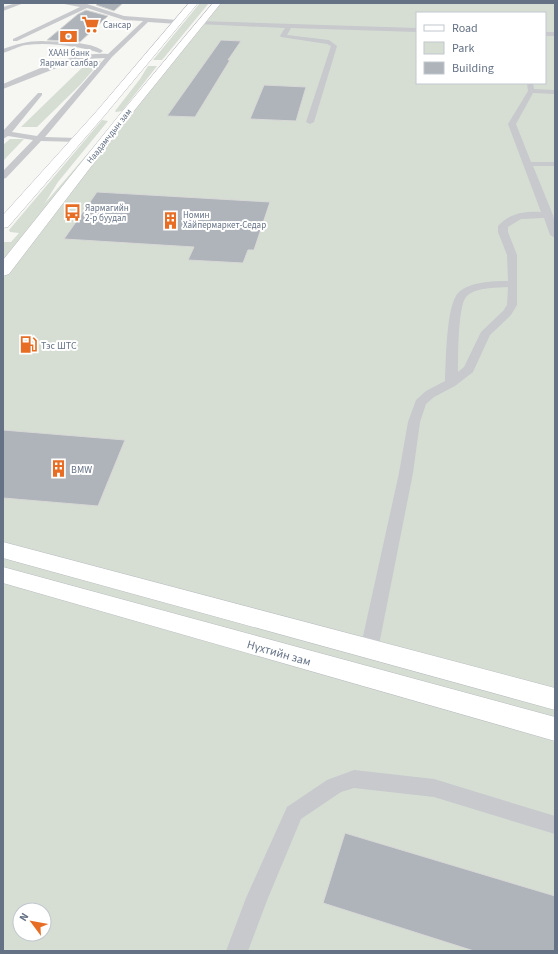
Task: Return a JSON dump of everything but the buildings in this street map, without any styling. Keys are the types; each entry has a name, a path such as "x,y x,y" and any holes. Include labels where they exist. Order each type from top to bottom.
{"highway":[{"name":"Наадамчдын зам","path":"6,228 76,140 100,114 194,3"},
{"name":"Наадамчдын зам","path":"3,271 125,115 216,3"},
{"path":"100,114 125,115"},
{"path":"6,228 32,235"}],"main road":[{"path":"3,550 555,699"},
{"name":"Нүхтийн зам","path":"3,575 555,730"}],"street":[{"path":"3,9 21,3"},
{"path":"62,3 85,6 124,18 146,21 178,22"},
{"path":"26,43 26,41 12,39 93,3"},
{"path":"3,176 40,139 110,56 146,21"},
{"path":"200,23 416,30"},
{"path":"289,26 283,36 329,42 334,46 310,122"},
{"path":"3,51 26,43 83,46 96,48 101,54"},
{"path":"3,87 75,58 101,54 110,56"},
{"path":"555,92 530,87 512,124 555,235"},
{"path":"5,135 40,94"},
{"path":"5,135 40,139 76,140"},
{"path":"528,164 555,164"},
{"path":"369,650 406,473 414,422 420,404 430,394 451,383 469,369 485,334 507,313 512,305 512,255 502,232 503,226 516,216 548,215"},
{"path":"451,383 455,316 457,304 462,295 492,284 513,284"},
{"path":"237,951 257,898 294,812 334,786 354,779 434,788 555,826"}],"green space":[{"path":"200,3 209,3 162,60 153,60"},
{"path":"218,3 555,3 555,951 3,951 3,242 11,242 19,233 10,232 9,230 102,120 108,121 58,182 45,203"},
{"path":"89,61 101,61 80,85 37,127 21,127"},
{"path":"148,66 157,66 122,111 116,112 115,111 140,79"},
{"path":"10,139 24,139 3,161 3,145"}],"place":[{"name":"Сансар","path":"90,25"},
{"name":"ХААН банк Яармаг салбар","path":"69,36"},
{"name":"Яармагийн 2-р буудал","path":"72,213"},
{"name":"Номин Хайпермаркет-Седар","path":"170,220"},
{"name":"Тэс ШТС","path":"28,345"},
{"name":"BMW","path":"58,469"}]}
